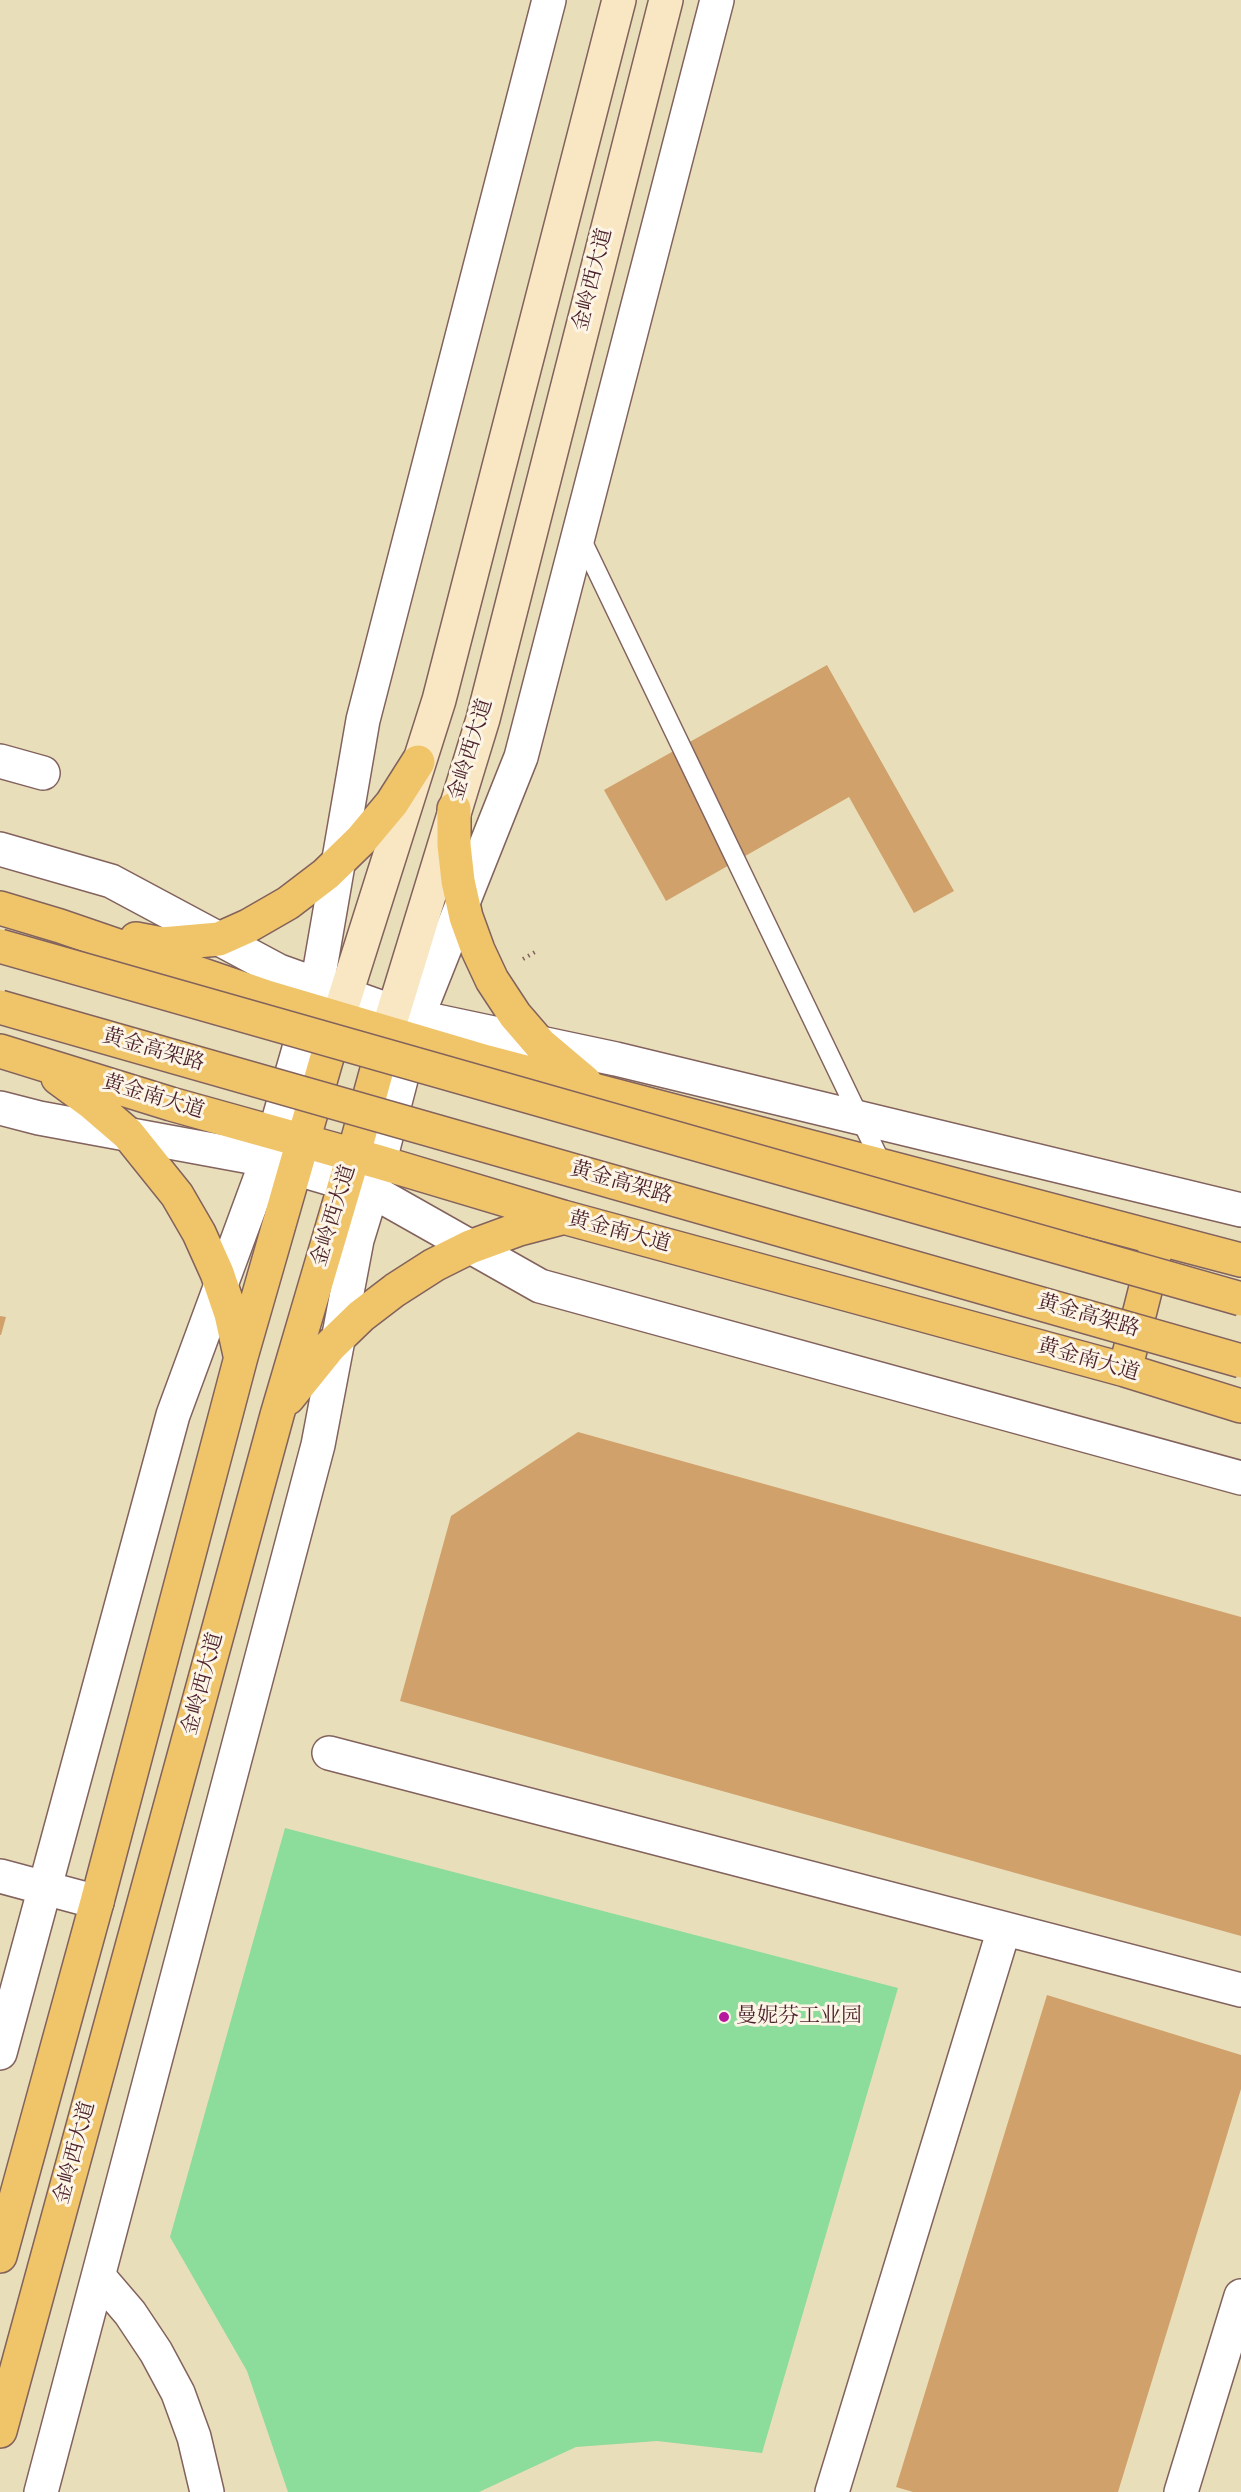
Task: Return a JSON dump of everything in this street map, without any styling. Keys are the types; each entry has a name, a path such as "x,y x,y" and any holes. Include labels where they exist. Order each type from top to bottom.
{"main road":[{"path":"0,2256 97,1902 241,1357 284,1151 327,1003 439,700 620,0"},
{"name":"金岭西大道","path":"402,1026 454,809 483,719 666,0"},
{"path":"60,926 162,944 219,939 248,926 288,903 339,862 362,840 393,803 418,762"},
{"path":"454,809 454,845 458,881 478,950 492,980 515,1015 540,1044 593,1089"},
{"path":"0,908 327,1003 593,1089 1241,1260"},
{"path":"0,946 1241,1299"},
{"name":"黄金高架路","path":"0,1007 1241,1361"},
{"path":"11,1054 58,1078 92,1102 128,1134 177,1195 199,1233 221,1284 241,1357"},
{"name":"黄金南大道","path":"11,1054 171,1104 284,1151 362,1173 563,1217 1125,1370 1241,1406"},
{"name":"金岭西大道","path":"0,2431 277,1415 362,1173"},
{"path":"277,1415 302,1379 339,1338 361,1316 395,1290 434,1265 470,1247 519,1229 563,1217"},
{"path":"1125,1370 1159,1237"}],"street":[{"path":"0,849 111,881 279,971 327,1003 339,862 363,720 549,0"},
{"path":"41,2492 318,1445 357,1240 362,1173 402,1026 463,903 521,757 717,0"},
{"path":"0,761 43,774"},
{"path":"402,1026 540,1044 616,1059 1241,1210"},
{"path":"0,1108 39,1118 128,1134 284,1151 221,1284 173,1415 0,2053"},
{"path":"362,1173 470,1247 540,1287 1241,1478"},
{"path":"329,1753 1241,1990"},
{"path":"0,1876 97,1902"},
{"path":"832,2492 1004,1929"},
{"path":"99,2278 130,2313 156,2352 178,2393 194,2437 207,2492"},
{"path":"1181,2492 1241,2296"}],"lane":[{"path":"579,533 882,1164"}],"green space":[{"path":"285,1828 898,1988 762,2453 657,2441 576,2447 479,2492 288,2492 247,2371 170,2237"}],"building":[{"path":"827,665 954,891 914,913 849,797 666,901 604,790"},
{"path":"0,1316 6,1317 1,1335 0,1335"},
{"path":"578,1432 1241,1617 1241,1936 400,1701 451,1516"},
{"path":"1047,1995 1241,2055 1241,2089 1118,2492 913,2492 896,2487"}],"place":[{"name":"曼妮芬工业园","path":"724,2017"}]}
